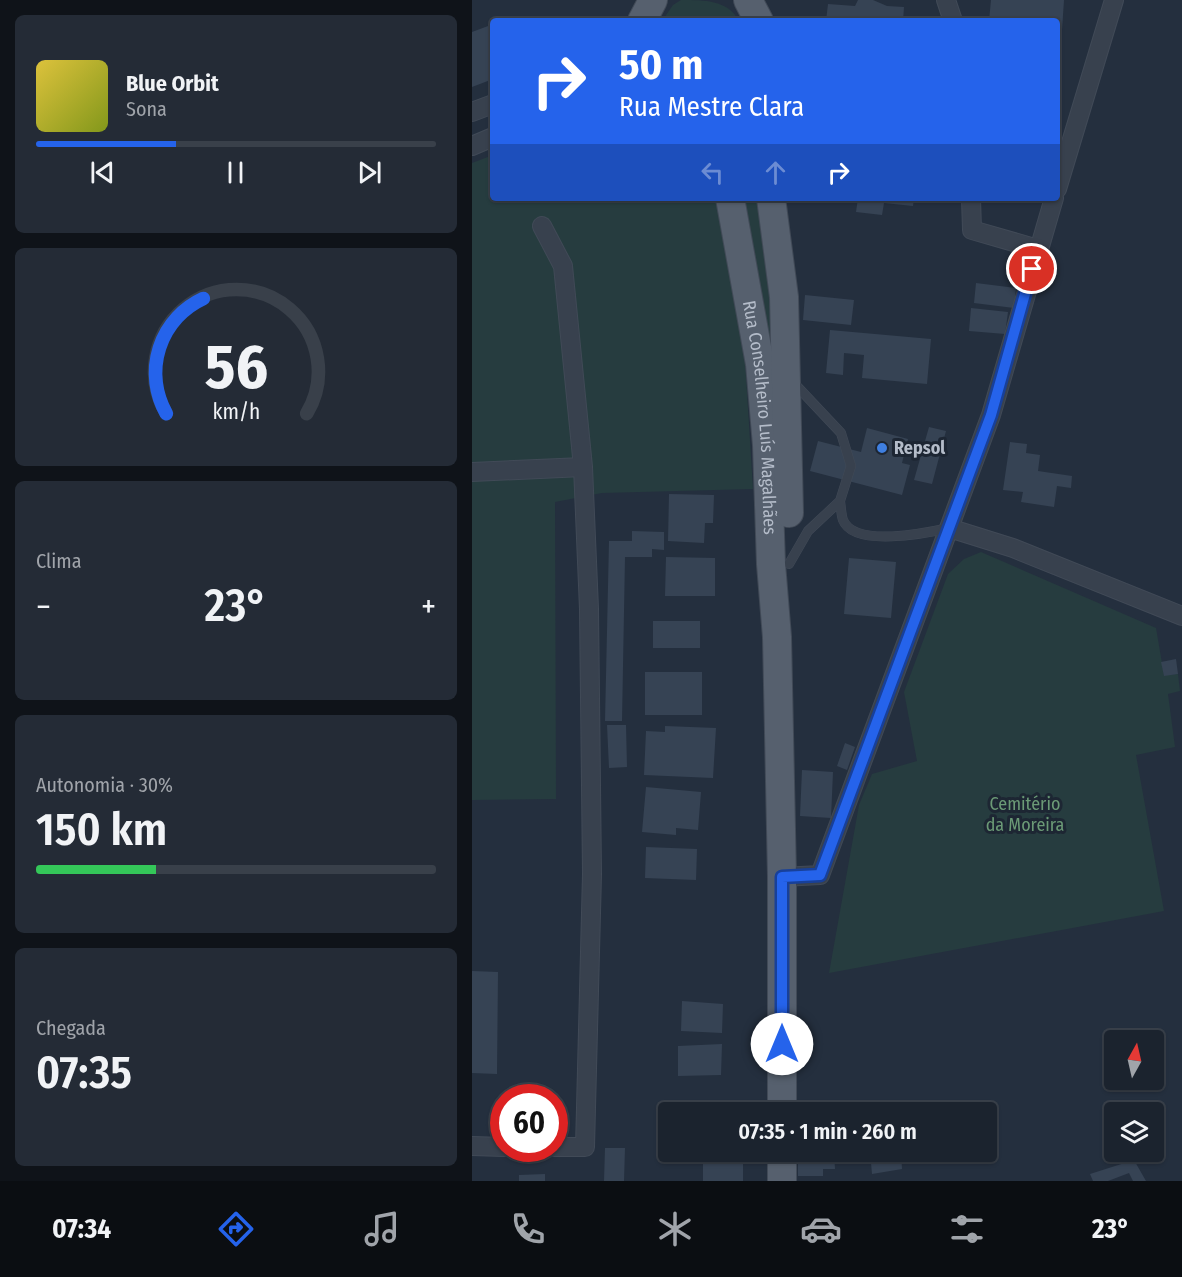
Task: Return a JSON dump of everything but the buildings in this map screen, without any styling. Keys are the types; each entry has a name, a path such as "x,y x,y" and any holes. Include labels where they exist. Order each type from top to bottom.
{"main road":[{"path":"644,18 653,0"},
{"path":"748,0 757,18"},
{"name":"Rua Conselheiro Luís Magalhães","path":"731,201 760,364 767,446 771,564 778,637 782,877 782,1102"},
{"name":"Rua Conselheiro Luís Magalhães","path":"771,201 784,297 787,376 789,564 778,637"},
{"path":"782,1162 782,1181"}],"street":[{"path":"946,0 952,18"},
{"path":"1060,179 1114,0"},
{"path":"472,112 490,105"},
{"path":"472,146 490,138"},
{"path":"971,201 972,230 1038,249"},
{"path":"782,877 820,875 991,415 1053,201"},
{"path":"542,226 564,266 583,467 589,609 592,863 585,1147 568,1147"},
{"path":"472,472 583,467"},
{"path":"949,528 1013,548 1182,616"},
{"path":"472,1146 490,1147"}],"lane":[{"path":"787,376 841,433 851,466 840,501 843,521 853,531 909,537 949,528"},
{"path":"789,564 808,531 840,501"}],"green space":[{"path":"681,0 707,1 722,5 737,18 664,18 673,5"},
{"path":"490,156 490,201 716,201 741,295 753,489 602,493 555,502 556,799 472,800 472,163"},
{"path":"739,201 757,201 772,320 773,405"},
{"name":"Cemitério da Moreira","path":"981,552 1156,628 1164,675 1178,674 1180,691 1168,694 1175,747 1136,755 1164,911 829,973 859,805 872,774 917,761 904,692 948,574 964,559"}],"place":[{"name":"Repsol","path":"882,448"}],"route":[{"path":"782,1044 782,877 820,875 991,415 1032,269"}]}
